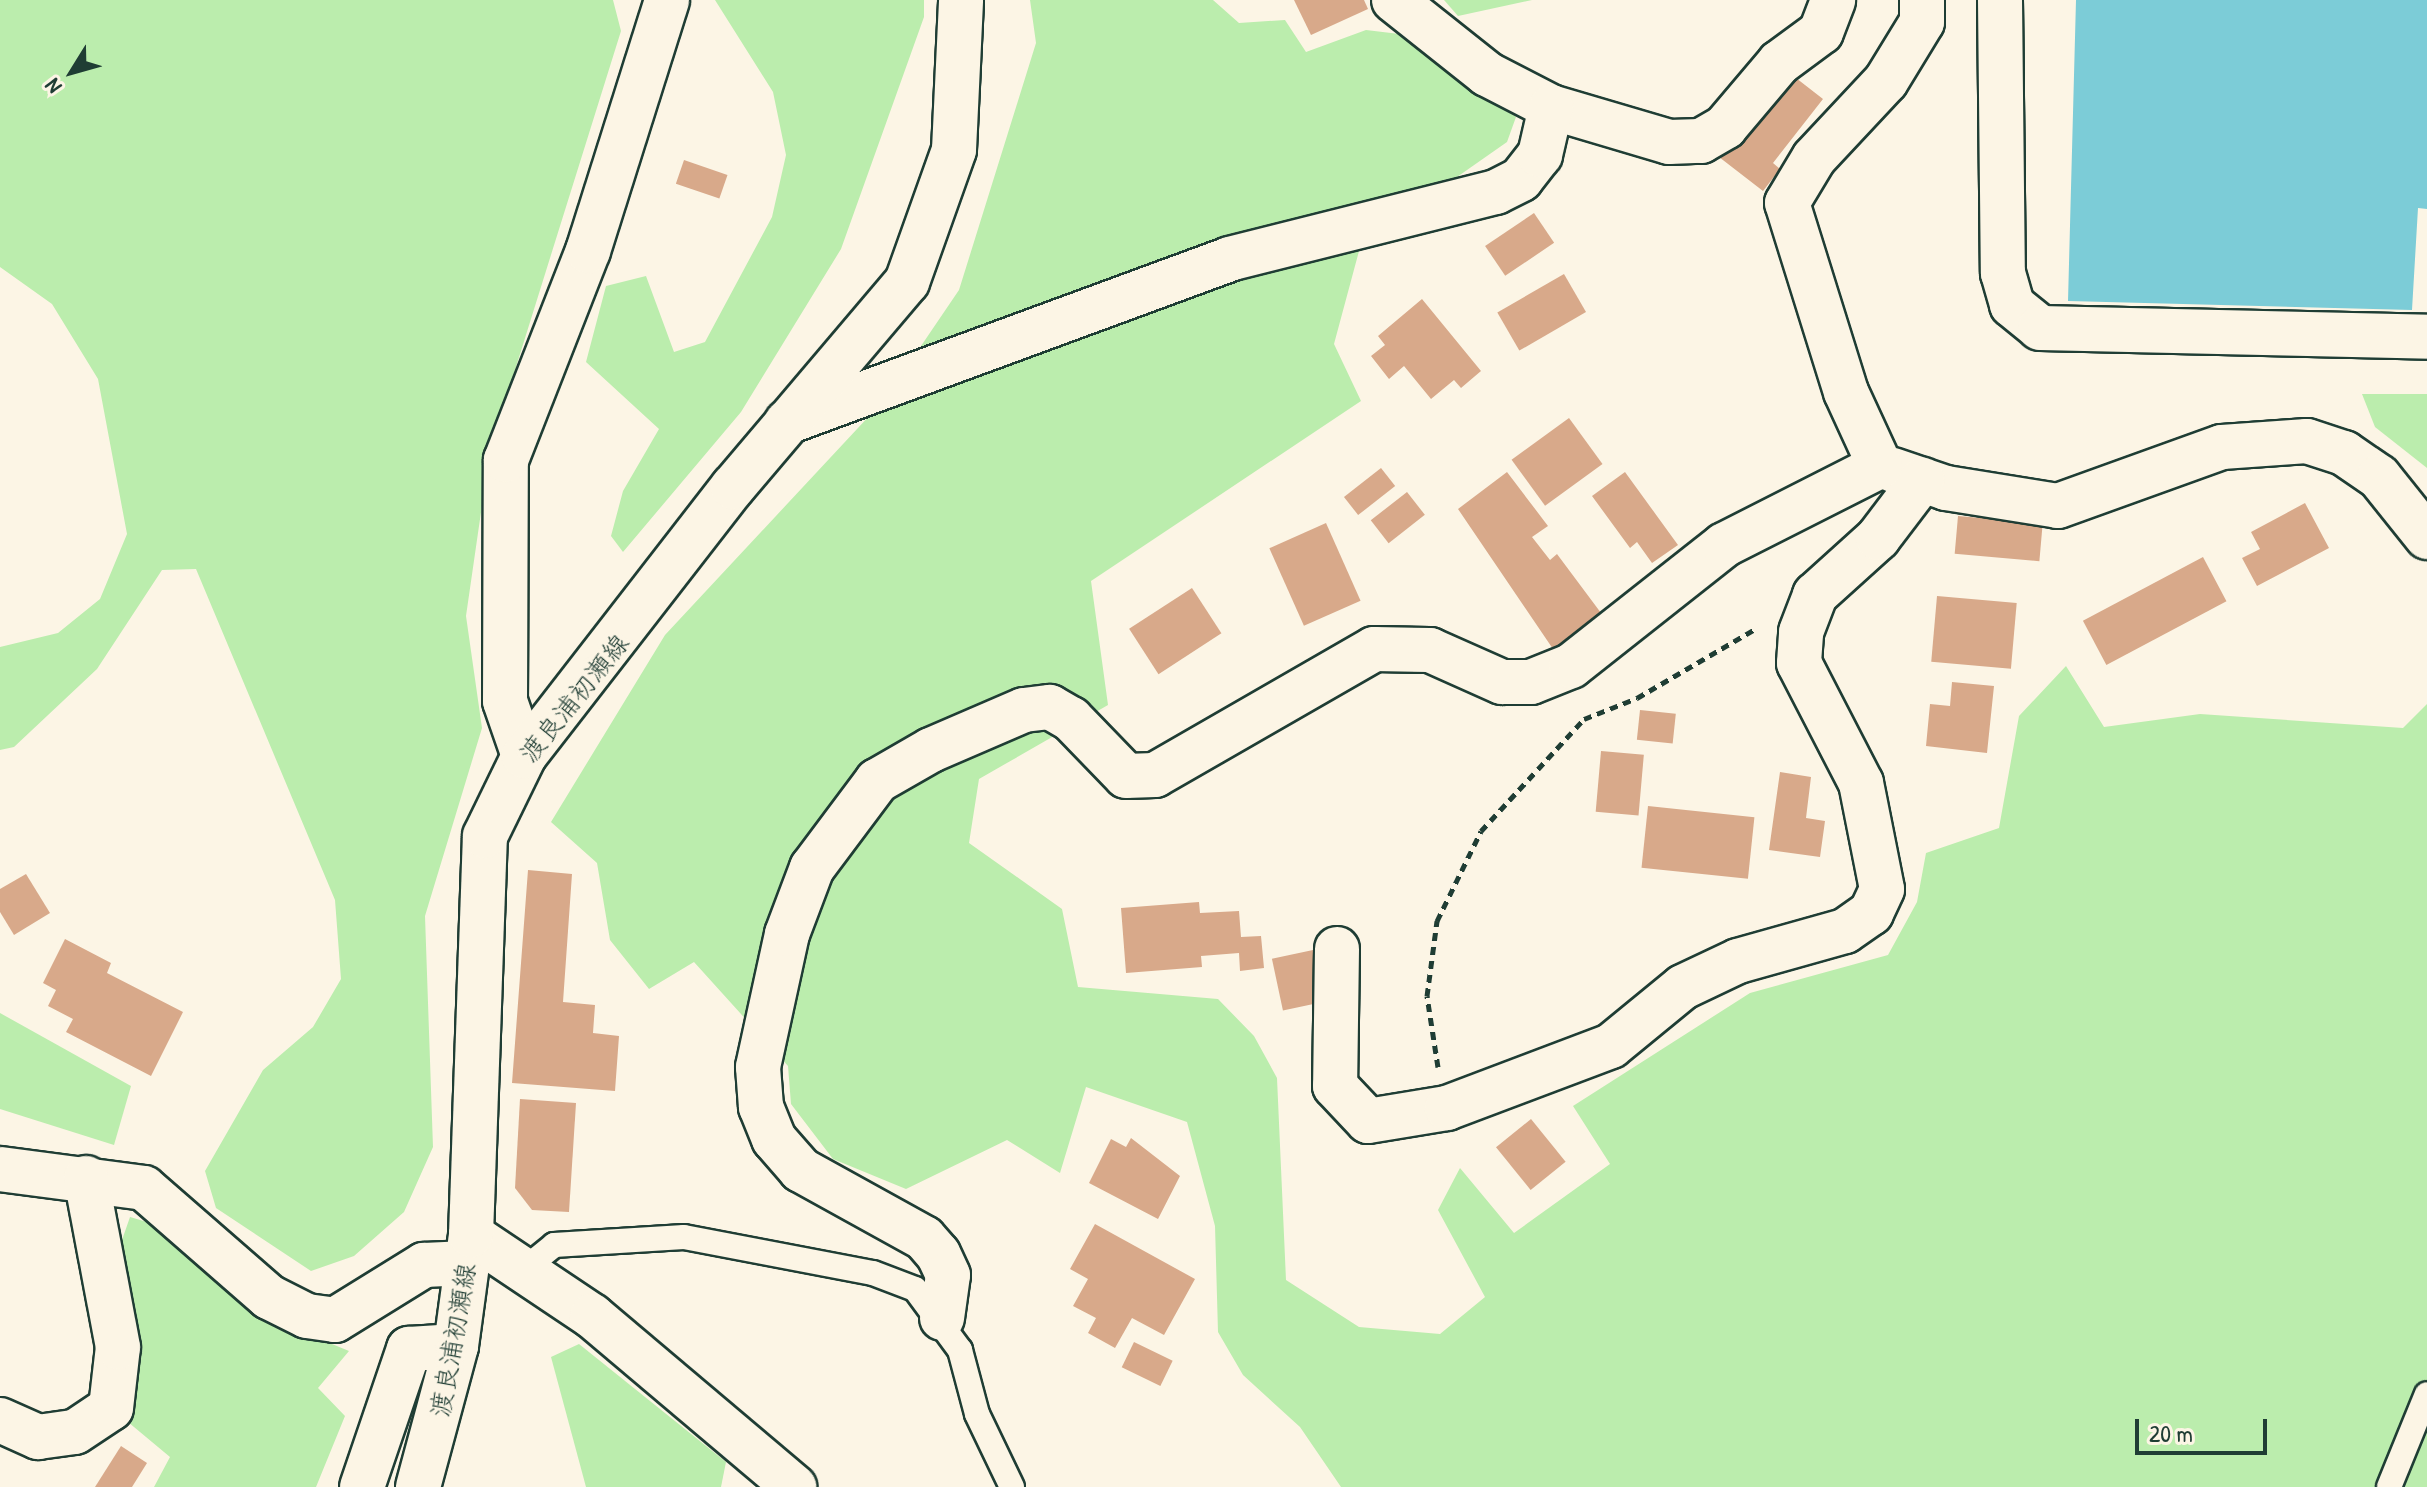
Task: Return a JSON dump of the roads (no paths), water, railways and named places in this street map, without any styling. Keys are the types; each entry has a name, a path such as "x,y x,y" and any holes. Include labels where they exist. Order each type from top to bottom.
{"street":[{"path":"524,756 505,701 506,460 588,251 667,0"},
{"name":"渡良浦初瀬線","path":"418,1487 456,1346 469,1249 479,883 485,836 524,756 787,422 907,282 931,227 954,150 961,0"},
{"path":"1394,0 1487,74 1551,107 1669,142 1701,141 1725,127 1794,48 1821,32 1833,0"},
{"path":"1880,466 1846,392 1787,203 1814,158 1886,81 1922,22 1922,0"},
{"path":"2000,0 2003,273 2012,305 2040,328 2427,337"},
{"path":"787,422 1229,259 1496,192 1521,179 1540,155 1551,107"},
{"path":"942,1318 948,1275 938,1254 924,1238 801,1170 774,1139 761,1107 758,1067 787,934 812,868 877,781 1011,716 1050,707 1071,719 1126,776 1155,775 1374,649 1430,650 1502,682 1531,682 1571,666 1724,545 1880,466 1922,480 2058,506 2222,447 2307,441 2344,453 2379,477 2427,537"},
{"path":"1337,949 1335,1086 1368,1121 1447,1108 1611,1046 1683,987 1738,961 1845,931 1871,913 1882,889 1861,783 1799,663 1815,595 1878,538 1922,480"},
{"path":"0,1169 144,1188 269,1297 307,1316 335,1320 424,1265 469,1249 527,1267 794,1487"},
{"path":"0,1420 38,1437 75,1432 111,1408 118,1347 86,1178"},
{"path":"362,1487 409,1349 456,1346"}],"lane":[{"path":"527,1267 554,1245 684,1237 873,1273 915,1289 942,1318 1012,1487"},
{"path":"2389,1487 2427,1394"}],"water":[{"path":"2076,0 2427,0 2427,209 2418,208 2412,310 2068,301"}]}
